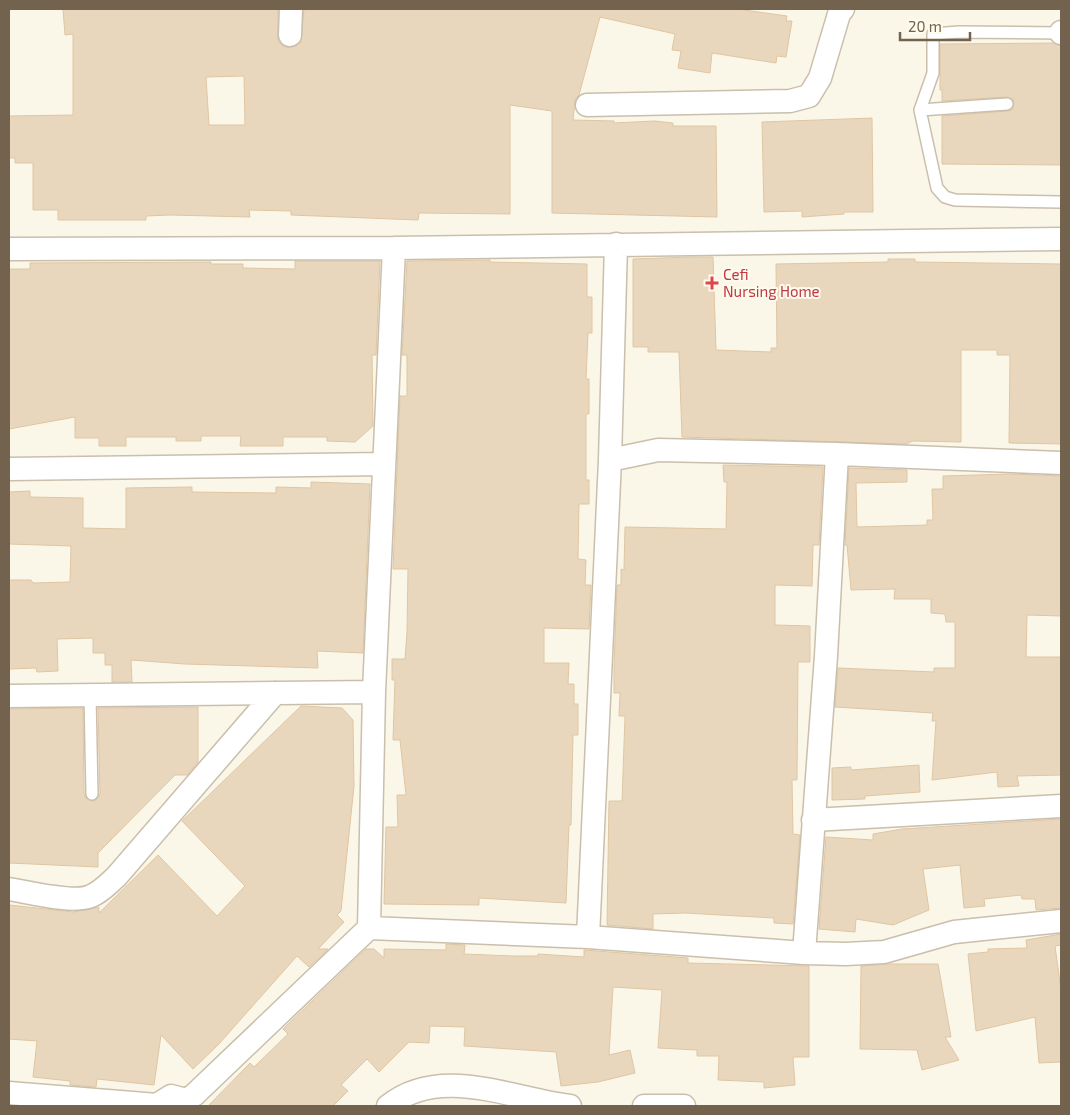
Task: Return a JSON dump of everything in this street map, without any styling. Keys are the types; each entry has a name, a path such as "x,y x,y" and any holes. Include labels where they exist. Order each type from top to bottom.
{"street":[{"path":"290,34 291,9"},
{"path":"587,105 790,101 809,96 820,78 839,14 843,9"},
{"path":"9,249 394,248 1061,239"},
{"path":"588,937 610,460 616,244"},
{"path":"9,1093 83,1102 157,1106 171,1096 186,1100 194,1095 369,928 374,692 394,248"},
{"path":"610,460 658,450 837,454 1061,463"},
{"path":"804,953 826,656 837,454"},
{"path":"9,469 384,464"},
{"path":"9,696 374,692"},
{"path":"9,889 74,898 89,897 101,891 116,877 275,693"},
{"path":"813,820 1061,806"},
{"path":"369,928 588,937 804,953 884,952 954,932 1061,922"},
{"path":"388,1106 399,1098 415,1091 445,1085 515,1095 570,1106"},
{"path":"644,1106 684,1106"}],"lane":[{"path":"1061,32 959,32 932,34 932,73 920,110 937,188 945,197 955,200 1061,202"},
{"path":"920,110 1007,104"},
{"path":"90,695 92,794"}],"building":[{"path":"63,9 278,9 278,41 283,46 290,48 301,42 304,9 737,9 787,16 786,21 792,21 786,57 777,56 776,63 712,53 710,73 678,68 681,51 672,50 675,34 600,17 579,95 575,99 573,120 614,121 614,123 654,121 673,123 673,126 716,126 717,217 552,213 552,111 510,105 510,214 419,213 418,220 291,215 291,211 249,210 250,217 170,215 146,216 146,220 58,220 58,210 33,210 33,163 15,163 15,158 9,158 9,116 73,115 73,34 65,35","holes":["244,76 245,125 209,125 206,77"]},
{"path":"1053,43 1061,46 1061,165 942,164 942,116 1008,111 1012,110 1014,104 1013,99 1006,97 942,101 942,90 940,90 940,44"},
{"path":"872,118 873,212 844,212 844,214 802,217 802,211 764,212 762,122"},
{"path":"713,257 716,350 771,352 771,348 777,348 776,264 888,262 888,259 915,259 915,262 1061,264 1061,444 1009,443 1010,355 997,355 997,350 961,350 961,442 913,441 906,444 682,437 679,352 648,352 648,347 633,347 633,259"},
{"path":"490,260 490,262 587,264 587,297 592,297 592,333 588,333 586,379 589,379 589,414 586,414 586,480 589,480 589,504 579,504 578,559 586,560 585,585 591,585 589,629 544,628 544,663 569,663 568,684 574,684 574,704 578,704 578,735 573,735 571,825 569,825 566,903 479,898 479,905 384,904 386,827 398,827 397,795 406,795 400,740 393,740 395,680 392,680 392,659 405,659 407,632 408,569 393,569 400,396 407,396 407,355 402,355 407,261"},
{"path":"295,261 380,261 376,355 372,355 373,426 355,442 327,441 327,437 283,437 283,446 240,446 241,436 201,436 201,441 176,441 176,437 126,437 126,446 99,446 99,438 75,438 75,417 9,429 9,269 30,269 30,263 211,262 211,264 243,264 243,268 295,269"},
{"path":"723,465 823,467 819,545 813,545 812,586 775,585 775,625 810,626 810,662 798,662 797,780 792,780 793,834 800,835 793,924 774,923 774,918 685,913 653,914 653,929 607,925 609,801 622,801 625,716 619,716 620,693 614,693 614,666 617,585 621,585 621,569 624,570 625,527 726,529 727,482 724,482"},
{"path":"849,468 907,470 907,482 856,483 857,527 927,525 927,520 933,520 932,489 943,489 943,476 1010,474 1061,476 1061,616 1027,615 1026,657 1061,657 1061,775 1017,776 1019,786 998,787 997,772 932,780 936,721 932,721 933,713 835,707 838,668 934,672 934,668 955,668 955,622 946,622 945,614 931,613 931,599 894,599 895,589 851,590 847,545 845,545"},
{"path":"311,482 370,484 363,653 317,651 318,668 185,664 131,660 132,682 112,682 112,665 105,665 105,653 93,653 93,638 57,639 58,671 37,672 36,668 9,669 9,580 31,580 33,583 70,582 71,546 9,544 9,492 30,491 30,497 83,498 83,528 126,529 126,488 192,487 192,492 276,493 276,487 311,488"},
{"path":"301,706 342,708 353,720 354,786 341,911 337,915 344,922 318,949 328,949 309,967 297,956 218,1045 193,1069 161,1035 154,1085 97,1079 96,1087 70,1085 70,1081 33,1077 37,1041 9,1039 9,905 73,912 99,907 99,913 158,855 217,916 245,886 182,821"},
{"path":"198,707 198,762 187,775 175,775 98,853 98,867 9,863 9,709 83,708 84,794 86,798 92,801 96,800 100,794 98,708"},
{"path":"919,765 920,792 865,796 865,799 832,800 832,768 851,767 851,770"},
{"path":"1061,819 1061,908 1036,910 1035,899 1022,899 1021,895 984,899 985,906 964,908 960,865 923,869 929,910 893,925 856,919 855,932 819,929 826,837 873,840 873,834 902,829"},
{"path":"1061,934 1061,945 1055,946 1061,990 1061,1062 1039,1063 1035,1017 976,1031 968,954 988,952 988,949 1027,948 1026,940"},
{"path":"446,944 465,945 464,954 538,956 538,954 584,957 584,950 688,958 688,963 809,966 809,1057 793,1057 795,1085 764,1088 764,1082 718,1080 719,1056 697,1056 697,1050 658,1048 662,990 613,987 609,1055 630,1050 635,1073 598,1082 561,1086 556,1052 464,1046 465,1027 430,1026 429,1043 409,1042 379,1072 367,1059 341,1085 348,1091 333,1106 208,1106 250,1063 254,1067 288,1034 283,1029 366,949 374,949 384,958 384,949 446,950"},
{"path":"938,964 951,1037 945,1037 959,1060 922,1070 917,1050 860,1049 861,966"}],"place":[{"name":"Cefi Nursing Home","path":"712,283"}]}
